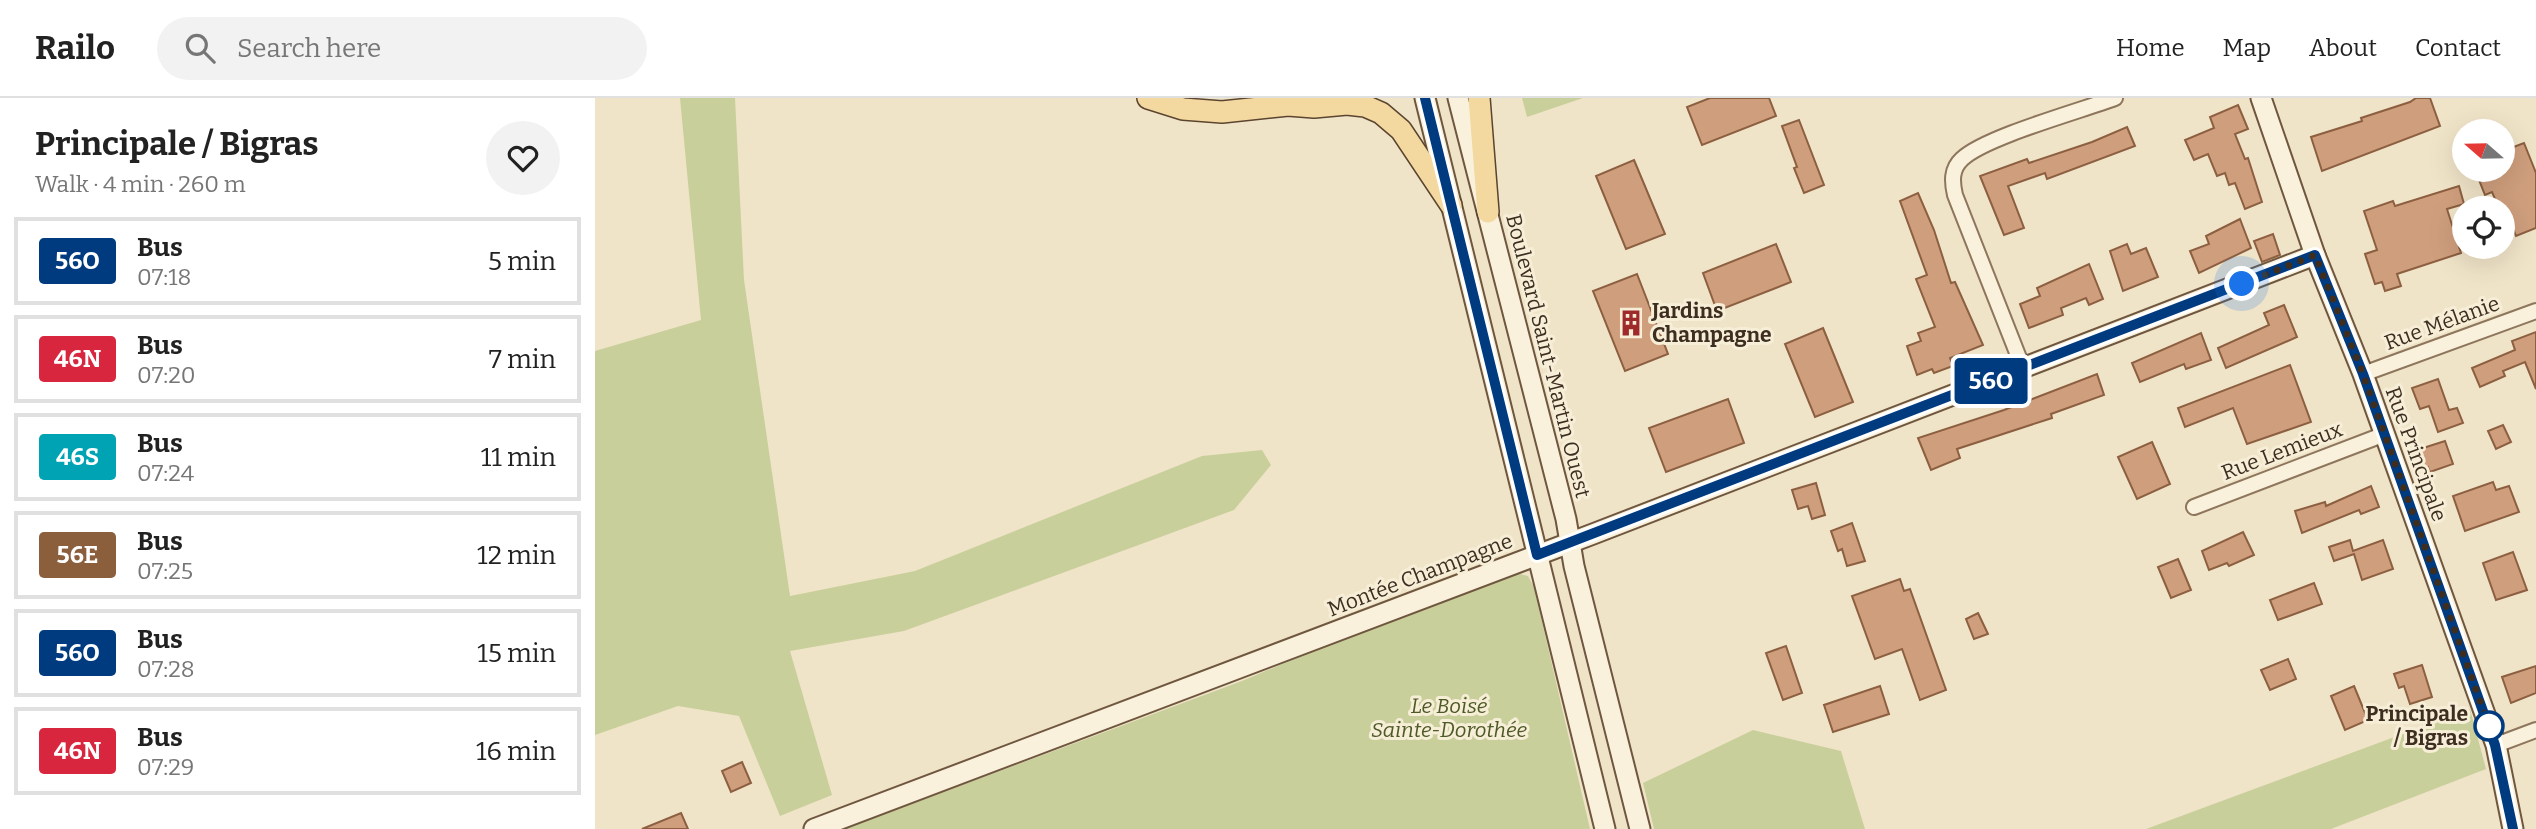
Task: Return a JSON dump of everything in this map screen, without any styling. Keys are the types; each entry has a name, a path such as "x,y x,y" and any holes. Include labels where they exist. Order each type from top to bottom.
{"main road":[{"path":"1148,98 1184,109 1222,112 1292,102 1314,107 1347,104 1365,106 1381,113 1401,130 1451,205"},
{"path":"1479,98 1488,212"}],"street":[{"path":"1425,98 1605,829"},
{"name":"Boulevard Saint-Martin Ouest","path":"1458,98 1640,829"},
{"path":"2022,368 1955,195 1952,178 1960,161 1980,147 2115,98"},
{"name":"Rue Principale","path":"2262,98 2315,255 2363,374 2495,745 2513,829"},
{"name":"Montée Champagne","path":"814,829 1537,555 2315,255"},
{"name":"Rue Mélanie","path":"2363,374 2536,311"},
{"name":"Rue Lemieux","path":"2194,507 2385,434"},
{"path":"2495,745 2536,730"}],"green space":[{"path":"680,98 735,98 744,280 790,596 915,571 1202,456 1262,450 1271,465 1234,510 904,631 790,651 832,795 780,816 739,716 678,706 595,735 595,351 701,320"},
{"path":"1522,98 1583,98 1527,117"},
{"name":"Le Boisé Sainte-Dorothée","path":"1516,573 1528,576 1534,587 1590,829 844,829 1242,681 1346,637"},
{"path":"2470,709 2486,769 2331,829 2146,829"},
{"path":"1753,730 1841,751 1865,829 1654,829 1643,783"}],"building":[{"path":"1710,98 1769,98 1776,116 1702,145 1687,107"},
{"path":"2416,98 2430,98 2440,126 2322,171 2311,137 2362,121 2361,118"},
{"path":"2238,105 2248,129 2235,134 2245,159 2248,158 2262,202 2245,209 2235,183 2229,185 2225,173 2217,176 2208,154 2194,160 2185,140 2214,128 2210,117"},
{"path":"1799,120 1824,185 1804,193 1782,126"},
{"path":"2127,127 2135,146 2047,179 2045,173 2008,186 2024,228 2004,235 1980,176 2027,159 2029,163 2092,142"},
{"path":"2524,143 2536,173 2536,228 2516,236 2515,196 2494,196 2492,192 2485,195 2480,182 2515,182 2515,146"},
{"path":"1634,160 1665,234 1626,249 1596,176"},
{"path":"2459,186 2462,196 2452,196 2452,208 2447,209 2452,225 2452,256 2397,274 2401,286 2385,291 2382,282 2375,284 2365,254 2377,250 2364,211 2393,201 2395,206"},
{"path":"1918,193 1934,230 1951,283 1955,282 1983,345 1950,358 1953,366 1934,373 1932,369 1917,375 1907,346 1921,341 1918,333 1935,327 1916,279 1927,275 1900,201"},
{"path":"2240,219 2251,248 2199,273 2190,251 2209,244 2206,236"},
{"path":"2273,234 2280,255 2262,262 2254,241"},
{"path":"1776,244 1791,282 1717,311 1703,273"},
{"path":"2127,244 2131,254 2146,248 2158,277 2123,291 2110,251"},
{"path":"2089,264 2103,299 2089,305 2086,298 2061,308 2063,315 2029,328 2020,304 2040,296 2037,288"},
{"name":"Jardins Champagne","path":"1637,274 1668,354 1625,371 1593,291"},
{"path":"2284,305 2297,337 2226,368 2218,348 2269,325 2264,313"},
{"path":"1823,328 1853,402 1815,417 1785,344"},
{"path":"2536,332 2536,389 2525,362 2503,371 2505,376 2480,387 2472,368 2515,350 2512,341"},
{"path":"2201,333 2211,360 2186,369 2184,364 2140,382 2132,363"},
{"path":"2290,365 2311,422 2247,444 2233,408 2185,427 2178,408"},
{"path":"2097,374 2104,395 2051,414 2052,418 1957,449 1960,458 1931,470 1918,438 2004,410"},
{"path":"2438,379 2449,410 2457,408 2463,423 2438,432 2429,406 2420,409 2412,388"},
{"name":"Jardins Champagne","path":"1728,399 1744,443 1666,472 1649,428"},
{"path":"2503,425 2511,442 2496,449 2488,431"},
{"path":"2445,441 2453,464 2430,472 2428,467 2423,469 2417,450"},
{"path":"2152,442 2170,484 2137,499 2118,457"},
{"path":"2493,482 2496,490 2509,486 2519,512 2465,531 2453,496"},
{"path":"1816,483 1825,515 1812,519 1808,506 1798,509 1792,490"},
{"path":"2371,486 2379,507 2361,514 2359,510 2302,533 2295,511 2325,502 2326,506"},
{"path":"1852,523 1865,561 1847,566 1842,549 1838,551 1831,531"},
{"path":"2243,532 2254,555 2229,566 2227,563 2209,570 2202,551"},
{"path":"2350,540 2353,551 2383,540 2393,569 2362,580 2354,554 2334,561 2329,547"},
{"path":"2513,552 2527,590 2496,600 2483,563"},
{"path":"2178,559 2191,590 2171,598 2158,567"},
{"path":"1900,579 1904,591 1910,589 1946,690 1920,700 1902,649 1875,659 1852,596"},
{"path":"2314,583 2322,604 2278,620 2270,600"},
{"path":"1978,613 1988,634 1974,639 1966,619"},
{"path":"1786,646 1802,693 1783,700 1766,653"},
{"path":"2288,659 2296,679 2270,690 2261,670"},
{"path":"2422,665 2432,697 2410,704 2404,686 2399,688 2394,674"},
{"path":"2536,666 2536,693 2511,703 2502,677"},
{"path":"1880,686 1889,714 1833,732 1824,705"},
{"path":"2354,686 2368,720 2345,730 2331,696"},
{"path":"742,762 751,783 731,792 722,771"},
{"path":"681,813 688,829 642,829"}],"bus line":[{"name":"56O","path":"1425,98 1537,555 2315,255 2363,374 2495,745 2513,829"}],"place":[{"name":"Jardins Champagne","path":"1631,323"},
{"name":"Principale / Bigras","path":"2489,726"}],"route":[{"path":"2242,284 2315,255 2363,374 2489,726"}]}
